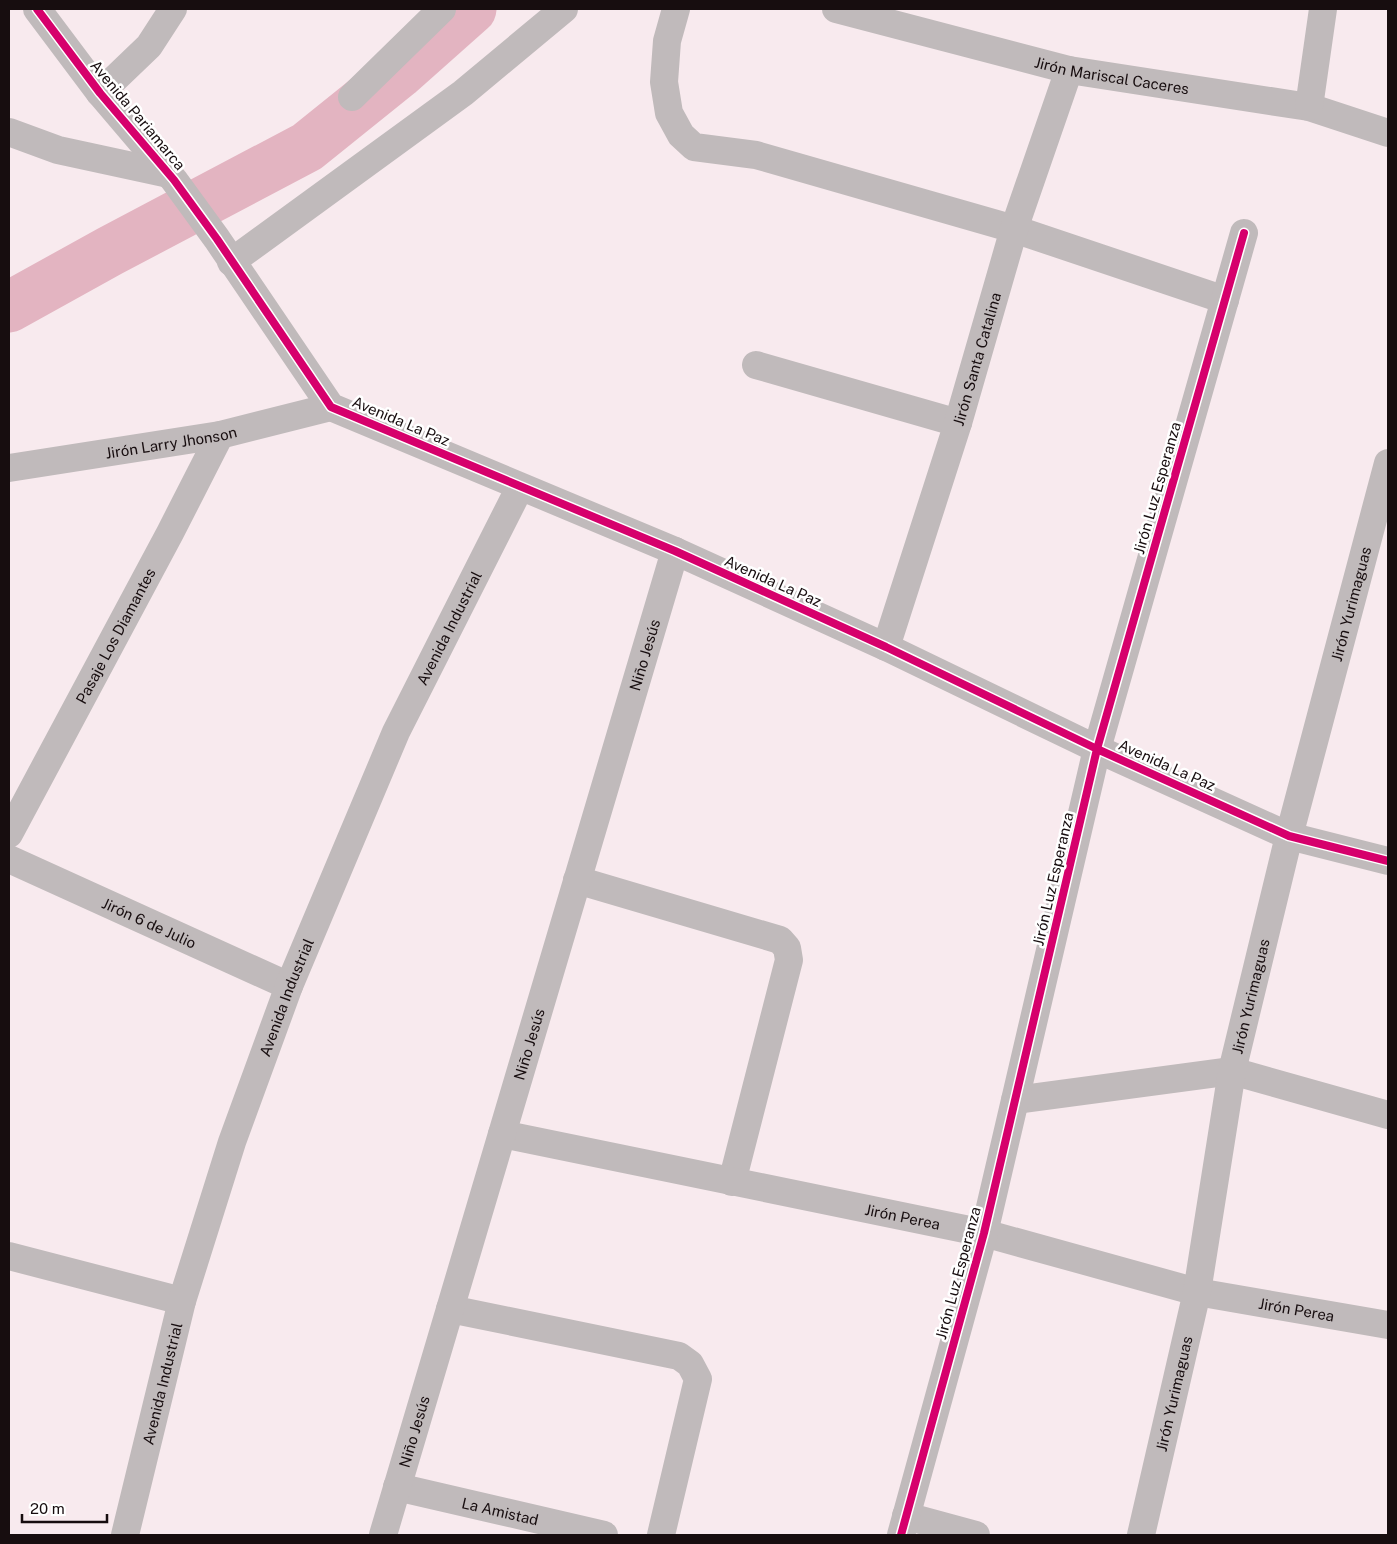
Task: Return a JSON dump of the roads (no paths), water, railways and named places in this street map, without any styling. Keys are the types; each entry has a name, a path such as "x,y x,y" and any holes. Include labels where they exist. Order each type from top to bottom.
{"street":[{"name":"Avenida Pariamarca","path":"37,9 100,93 172,177 217,239"},
{"path":"100,93 150,46 173,9"},
{"path":"352,96 442,9"},
{"path":"231,262 463,93 564,9"},
{"path":"676,9 667,41 664,82 669,113 682,135 694,147 756,155 1014,229 1225,300"},
{"name":"Jirón Mariscal Caceres","path":"836,9 1069,70 1309,107 1388,133"},
{"path":"1309,107 1323,9"},
{"name":"Jirón Santa Catalina","path":"886,647 958,423 1014,229 1069,70"},
{"path":"9,132 58,150 172,177"},
{"name":"Jirón Luz Esperanza","path":"904,1526 984,1233 1097,749 1244,233"},
{"name":"Avenida La Paz","path":"217,239 331,407 675,551 886,647 1097,749 1289,836 1388,861"},
{"path":"756,365 958,423"},
{"name":"Jirón Larry Jhonson","path":"9,468 220,435 331,407"},
{"name":"Pasaje Los Diamantes","path":"9,834 170,533 220,435"},
{"name":"Jirón Yurimaguas","path":"1140,1535 1197,1292 1232,1071 1289,836 1388,463"},
{"name":"Avenida Industrial","path":"125,1535 182,1301 232,1142 288,986 396,732 520,487"},
{"name":"Niño Jesús","path":"383,1535 675,551"},
{"name":"Jirón 6 de Julio","path":"9,859 288,986"},
{"path":"577,880 780,940 787,948 789,960 732,1182"},
{"path":"1015,1100 1232,1071 1388,1115"},
{"name":"Jirón Perea","path":"502,1134 984,1233 1197,1292 1388,1325"},
{"path":"9,1256 182,1301"},
{"path":"450,1309 679,1356 690,1364 698,1379 661,1535"},
{"name":"La Amistad","path":"397,1487 604,1535"},
{"path":"904,1526 976,1535"}],"waterway":[{"path":"9,307 110,251 307,147 399,73 471,9"}]}
